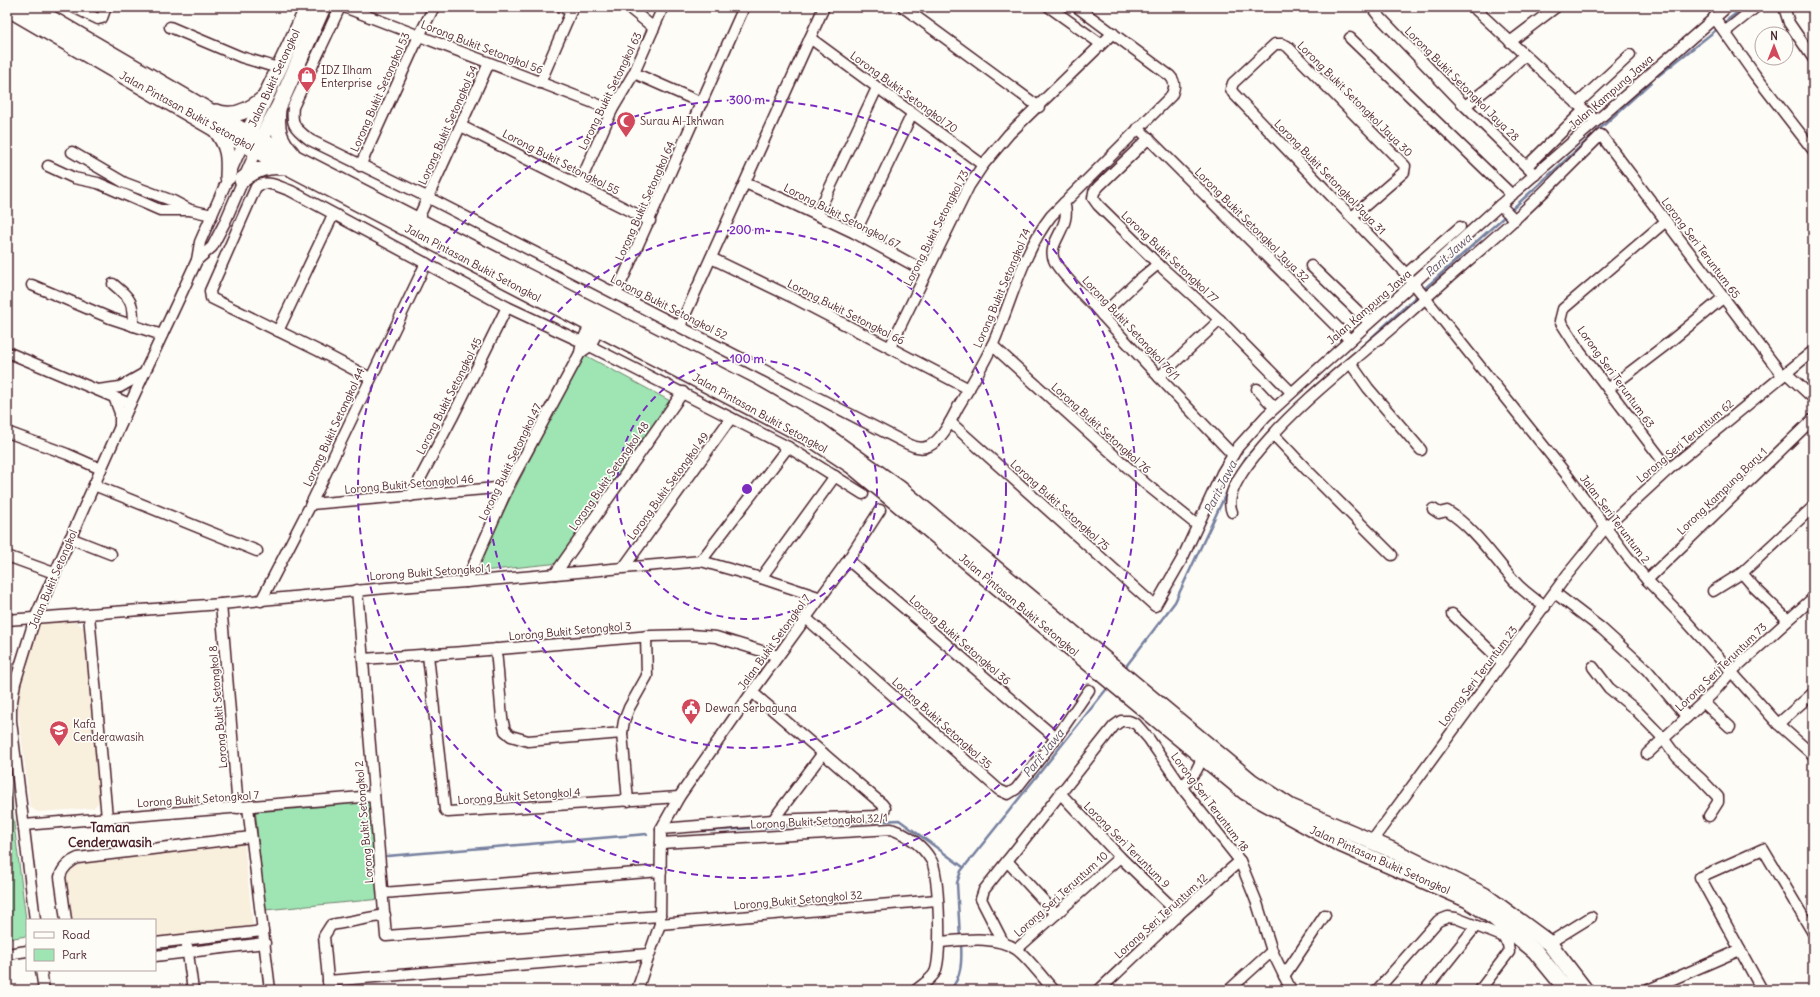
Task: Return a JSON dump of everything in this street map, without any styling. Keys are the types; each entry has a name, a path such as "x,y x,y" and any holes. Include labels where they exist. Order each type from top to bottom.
{"main road":[{"name":"Jalan Pintasan Bukit Setongkol","path":"30,7 206,108 252,142"},
{"name":"Jalan Bukit Setongkol","path":"252,142 263,99 308,7"},
{"name":"Jalan Bukit Setongkol","path":"252,142 279,106 323,7"},
{"name":"Jalan Pintasan Bukit Setongkol","path":"7,8 215,129 252,142 410,230 594,327 747,404 813,440 846,462 1125,685 1251,781 1291,807 1392,850 1484,895 1549,943 1584,990"},
{"path":"206,108 220,114 236,114 251,109 263,99"},
{"path":"215,129 224,140 235,179 262,168 290,162 277,124 279,106"},
{"name":"Jalan Pintasan Bukit Setongkol","path":"290,162 419,218 754,393 820,431 899,488 1108,671"},
{"name":"Jalan Pintasan Bukit Setongkol","path":"1125,685 1203,757 1252,796 1340,844 1468,900 1493,917 1535,951 1567,990"},
{"path":"1390,866 1388,857 1392,850"}],"street":[{"path":"74,7 93,18 98,19 102,18 106,7"},
{"name":"Lorong Bukit Setongkol 52","path":"340,7 292,107 292,120 296,130 310,140 427,201 680,326 898,439 914,447 921,448"},
{"name":"Lorong Bukit Setongkol 56","path":"344,7 612,110"},
{"name":"Lorong Bukit Setongkol 53","path":"360,166 419,36 434,7"},
{"path":"628,7 654,28"},
{"name":"Lorong Bukit Setongkol 63","path":"579,185 612,110 634,73 664,7"},
{"name":"Lorong Bukit Setongkol 64","path":"616,294 650,221 744,7"},
{"path":"680,326 824,7"},
{"path":"903,7 1038,107"},
{"path":"1049,7 1101,44"},
{"path":"1077,7 1113,33"},
{"path":"1473,7 1524,56 1596,121"},
{"path":"1510,42 1556,7"},
{"name":"Jalan Kampung Jawa","path":"1232,512 1229,506 1230,500 1237,483 1256,456 1274,435 1301,408 1351,364 1420,290 1503,208 1512,195 1727,7"},
{"path":"1726,31 1756,7"},
{"path":"1784,7 1790,23 1813,58"},
{"path":"540,83 569,8"},
{"name":"Lorong Bukit Setongkol Jaya 28","path":"1374,8 1465,106 1535,175"},
{"path":"1714,17 1726,31 1755,75 1813,150"},
{"path":"170,27 241,57 278,68"},
{"name":"Lorong Bukit Setongkol 73","path":"890,347 969,186 983,165 1009,134 1113,33"},
{"name":"Lorong Bukit Setongkol 74","path":"921,448 929,446 937,440 950,422 969,389 992,345 1036,238 1051,216 1171,96 1175,85 1170,76 1113,33"},
{"name":"Lorong Bukit Setongkol 70","path":"810,38 983,165"},
{"path":"1350,38 1512,195"},
{"name":"Lorong Bukit Setongkol Jaya 30","path":"1232,86 1275,44 1282,44 1405,166 1405,169 1352,216"},
{"path":"1525,164 1530,163 1580,107 1630,55"},
{"path":"1465,106 1492,85 1524,56"},
{"name":"Lorong Bukit Setongkol 54","path":"419,218 489,63"},
{"path":"634,73 702,102"},
{"name":"Lorong Bukit Setongkol Jaya 31","path":"1232,86 1231,89 1236,96 1352,216 1420,290"},
{"path":"817,215 877,88"},
{"path":"855,233 912,114"},
{"name":"Lorong Bukit Setongkol 55","path":"461,126 650,221"},
{"name":"Lorong Bukit Setongkol Jaya 32","path":"1138,128 1350,340"},
{"name":"Jalan Kampung Jawa","path":"1155,606 1182,559 1210,496 1238,447 1274,407 1369,322 1420,290 1515,220 1601,135"},
{"name":"Lorong Seri Teruntum 65","path":"1601,135 1784,374 1813,398"},
{"name":"Lorong Bukit Setongkol 77","path":"1149,138 1099,186 1094,192 1093,198 1098,205 1158,264 1220,320 1291,392"},
{"name":"Jalan Bukit Setongkol","path":"197,260 212,247 235,179 252,142"},
{"name":"Jalan Bukit Setongkol","path":"35,919 24,825 12,774 10,696 49,572 70,538 143,374 197,260 200,242 212,215 235,179 252,142"},
{"path":"72,152 125,183 173,201 190,210"},
{"path":"48,166 74,178 98,183 160,210 190,210 212,215"},
{"path":"370,378 211,298 210,291 256,187 262,183 267,183 291,192 507,307 683,392 788,447 862,494"},
{"name":"Lorong Bukit Setongkol 67","path":"745,183 855,233 926,272"},
{"name":"Lorong Bukit Setongkol 76/1","path":"1064,203 1067,216 1064,227 1053,249 1054,261 1233,456"},
{"path":"1503,208 1515,220"},
{"path":"278,331 333,215"},
{"name":"Lorong Seri Teruntum 63","path":"1666,221 1563,309 1560,321 1580,352 1669,469"},
{"name":"Jalan Kampung Jawa","path":"1406,274 1460,227"},
{"name":"Lorong Bukit Setongkol 66","path":"711,258 890,347 969,389"},
{"name":"Lorong Bukit Setongkol 44","path":"261,601 310,504 426,263"},
{"path":"1102,315 1158,264"},
{"path":"1310,266 1369,322"},
{"path":"113,284 131,300 133,309 133,326"},
{"path":"32,285 133,326 162,335"},
{"name":"Jalan Seri Teruntum 2","path":"1420,290 1647,580 1679,613 1778,724 1813,755"},
{"path":"1608,389 1667,344 1724,297"},
{"name":"Lorong Bukit Setongkol 45","path":"411,496 452,418 507,307"},
{"path":"1159,377 1220,320"},
{"name":"Lorong Bukit Setongkol 47","path":"466,582 508,487 594,327"},
{"name":"Lorong Bukit Setongkol 76","path":"992,345 1147,485 1197,525"},
{"name":"Lorong Seri Teruntum 62","path":"1606,527 1669,469 1813,351"},
{"path":"7,352 130,404"},
{"path":"1351,364 1368,388 1421,450"},
{"path":"98,390 120,387 143,374"},
{"path":"1257,389 1274,407"},
{"name":"Lorong Bukit Setongkol 48","path":"555,574 683,392"},
{"path":"114,397 120,413 120,425"},
{"name":"Lorong Bukit Setongkol 49","path":"624,567 731,418"},
{"name":"Lorong Kampung Baru 1","path":"1647,580 1813,419"},
{"name":"Lorong Bukit Setongkol 75","path":"950,422 1155,606"},
{"path":"7,432 101,469"},
{"path":"1274,435 1392,555"},
{"path":"701,561 788,447"},
{"path":"761,578 835,476"},
{"path":"94,485 257,551"},
{"name":"Lorong Bukit Setongkol 46","path":"310,504 508,487"},
{"path":"1713,590 1742,573 1813,507"},
{"path":"1433,508 1439,513 1447,511 1457,518 1486,548 1517,584 1545,607"},
{"name":"Jalan Bukit Setongkol 7","path":"661,829 679,797 752,692 848,560 880,510"},
{"name":"Lorong Seri Teruntum 23","path":"1372,841 1555,593 1606,527"},
{"path":"70,538 111,554"},
{"path":"7,548 40,564 49,572"},
{"path":"7,556 49,572"},
{"name":"Lorong Bukit Setongkol 36","path":"848,560 1056,738"},
{"name":"Lorong Bukit Setongkol 1","path":"7,620 261,601 357,590 701,561 761,578 821,598"},
{"path":"1742,573 1754,587 1788,620"},
{"name":"Lorong Bukit Setongkol 2","path":"357,590 383,893 661,871"},
{"path":"1555,593 1602,629 1647,670 1687,718"},
{"name":"Lorong Seri Teruntum 73","path":"1647,754 1687,718 1731,672 1813,598"},
{"name":"Lorong Bukit Setongkol 8","path":"221,604 243,807 251,838 270,990"},
{"path":"1452,614 1503,663"},
{"path":"89,615 106,818"},
{"name":"Lorong Bukit Setongkol 35","path":"806,618 999,790 1008,794 1016,789 1056,738"},
{"name":"Lorong Bukit Setongkol 3","path":"362,659 646,636 691,635 716,637 778,656"},
{"path":"628,801 622,733 624,721 629,708 647,676 646,636"},
{"path":"496,649 502,718 505,730 511,736 528,740 622,733"},
{"name":"Lorong Bukit Setongkol 4","path":"428,654 443,797 445,810 448,812 679,797"},
{"path":"1593,667 1609,688 1636,710 1663,738 1676,757 1701,779 1718,797 1718,802 1709,816"},
{"path":"1056,738 1089,690"},
{"path":"637,990 660,920 661,829 773,820 876,816 883,813 885,808 752,692"},
{"path":"1778,724 1813,693"},
{"path":"1703,702 1730,727"},
{"name":"Lorong Seri Teruntum 18","path":"1060,793 1114,726 1120,721 1129,721 1136,724 1149,739 1182,787 1240,861 1257,903 1272,951 1290,990"},
{"path":"773,820 823,753"},
{"path":"1182,787 1196,771 1203,757"},
{"path":"1003,942 981,899 984,890 1060,793"},
{"name":"Lorong Seri Teruntum 9","path":"1060,793 1120,857 1179,914"},
{"name":"Lorong Bukit Setongkol 7","path":"24,825 374,796"},
{"name":"Lorong Bukit Setongkol 32/1","path":"661,843 891,829 903,833 917,843 932,861 936,877 940,942 939,961 935,974 916,990"},
{"path":"66,919 60,877 62,871 72,860 78,858 251,838"},
{"path":"1762,990 1700,877 1763,849 1813,933"},
{"name":"Lorong Seri Teruntum 10","path":"1017,950 1120,857"},
{"path":"1007,861 1056,914"},
{"name":"Lorong Seri Teruntum 12","path":"1099,990 1179,914 1240,861"},
{"path":"383,893 385,915 331,924 324,936 328,986 649,954"},
{"name":"Lorong Bukit Setongkol 32","path":"385,915 386,936 800,913 937,900"},
{"path":"1284,976 1325,915"},
{"path":"1377,990 1438,921 1448,916 1502,936 1508,944 1509,952 1480,990"},
{"path":"1549,943 1591,916"},
{"path":"1425,990 1476,926"},
{"path":"156,943 263,931"},
{"path":"186,940 193,990"},
{"path":"940,942 973,940 1003,942 1017,950 1054,990"},
{"path":"156,956 265,943"},
{"path":"1648,990 1740,950"},
{"path":"7,954 26,951"},
{"path":"1229,990 1272,951"},
{"path":"41,971 44,990"}],"shaded area":[{"name":"Kafa Cenderawasih","path":"74,620 86,630 100,801 93,808 38,812 30,807 16,692 41,621"},
{"path":"243,834 253,927 156,939 156,919 61,919 57,871 63,857 72,854"}],"green space":[{"path":"583,354 672,402 560,563 473,572"},
{"path":"7,783 9,784 26,920 26,936 7,939"},
{"path":"371,797 381,899 265,910 255,807"}],"waterway":[{"name":"Parit Jawa","path":"1725,22 1744,7"},
{"name":"Parit Jawa","path":"1658,76 1716,30"},
{"name":"Parit Jawa","path":"1510,211 1651,82"},
{"name":"Parit Jawa","path":"1422,291 1506,215"},
{"name":"Parit Jawa","path":"1356,352 1419,294"},
{"name":"Parit Jawa","path":"1232,481 1247,456 1273,428"},
{"name":"Parit Jawa","path":"1124,669 1175,602 1230,485"},
{"name":"Parit Jawa","path":"960,938 957,883 961,871 1109,686"},
{"path":"703,831 899,820 963,867"},
{"path":"387,856 647,834"},
{"name":"Parit Jawa","path":"950,990 959,974 961,962 961,943"}],"place":[{"name":"IDZ Ilham Enterprise","path":"307,93"},
{"name":"Surau Al-Ikhwan","path":"626,138"},
{"name":"Dewan Serbaguna","path":"691,725"},
{"name":"Kafa Cenderawasih","path":"59,747"}],"district":[{"name":"Taman Cenderawasih","path":"110,834"}]}
